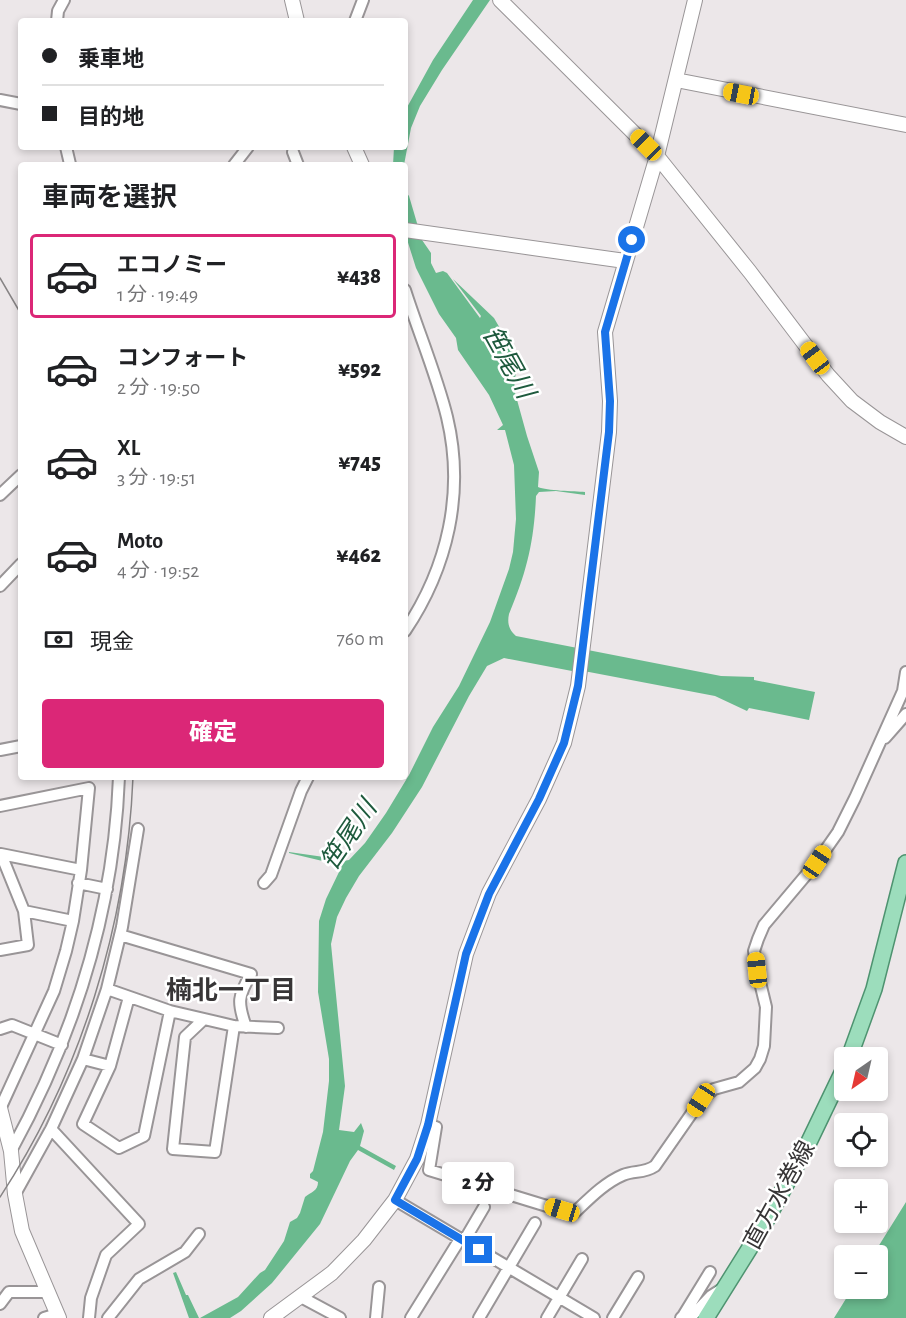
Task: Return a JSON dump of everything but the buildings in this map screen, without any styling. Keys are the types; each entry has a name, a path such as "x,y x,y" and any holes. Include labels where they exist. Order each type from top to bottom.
{"main road":[{"path":"853,1047 874,989 906,863"},
{"name":"直方水巻線","path":"706,1318 727,1286 807,1146 834,1090"}],"street":[{"path":"57,18 64,0"},
{"path":"292,0 296,18"},
{"path":"356,18 363,0"},
{"path":"500,0 657,156 750,272 828,375 852,401 880,422 906,437"},
{"path":"271,1318 332,1273 356,1248 395,1200 417,1159 428,1125 466,954 489,894 539,799 564,743 578,686 586,632 609,432 610,401 605,332 657,156 695,0"},
{"path":"676,80 906,125"},
{"path":"0,100 18,103"},
{"path":"236,162 246,150"},
{"path":"293,152 297,162"},
{"path":"408,230 626,261"},
{"path":"408,299 447,416 453,453 454,506 442,560 417,613 408,626"},
{"path":"0,495 18,478"},
{"path":"0,586 18,567"},
{"path":"428,1125 436,1127 429,1170 573,1214 593,1196 624,1174 647,1171 655,1166 701,1100 714,1089 739,1082 755,1068 760,1059 764,1046 766,1007 754,951 758,939 764,925 817,862 838,832 903,691 906,672"},
{"path":"880,742 906,714"},
{"path":"0,750 18,747"},
{"path":"11,1151 35,1108 62,1045 84,984 107,889 115,837 119,780"},
{"path":"264,883 271,875 306,780"},
{"path":"0,806 89,788 74,921 54,991 0,1109 11,1151 15,1194 22,1231 47,1292 54,1317"},
{"path":"15,1194 51,1129 83,1059 107,989 120,935 138,829"},
{"path":"0,950 28,945 24,911 1,854 81,870"},
{"path":"78,883 107,889"},
{"path":"24,911 74,921"},
{"path":"120,935 251,974 240,993 241,1013 246,1027"},
{"path":"107,989 170,1011 234,1026 278,1028"},
{"path":"129,997 110,1066 83,1124 119,1148 144,1136 170,1011"},
{"path":"204,1019 185,1037 173,1149 215,1152 234,1026"},
{"path":"0,1029 12,1025 62,1045"},
{"path":"83,1059 110,1066"},
{"path":"51,1129 139,1224 106,1255 91,1298 89,1318"},
{"path":"395,1200 594,1318"},
{"path":"411,1318 484,1208"},
{"path":"479,1318 535,1224"},
{"path":"108,1318 139,1279 185,1252 199,1234"},
{"path":"547,1318 582,1259"},
{"path":"682,1317 710,1272"},
{"path":"613,1318 638,1277"},
{"path":"682,1317 691,1317 711,1296 727,1286"},
{"path":"375,1318 379,1287"},
{"path":"0,1305 9,1292 47,1292"},
{"path":"301,1298 335,1317"}],"water":[{"path":"473,0 490,0 420,106 411,128 408,144 408,106 433,60"},
{"path":"394,150 407,150 405,162 393,162"},
{"name":"笹尾川","path":"408,195 422,240 431,253 431,263 436,273 443,271 447,273 480,318 481,316 453,279 494,318 512,349 516,371 514,389 539,472 538,487 585,492 585,495 556,491 539,492 536,496 528,556 521,584 508,617 509,626 514,634 721,676 754,677 754,680 815,692 809,720 749,708 747,711 715,696 589,672 504,658 487,666 422,787 346,898 337,917 331,944 345,1086 339,1130 354,1132 361,1123 364,1131 360,1146 396,1166 394,1170 358,1150 350,1161 320,1224 272,1283 230,1318 200,1318 238,1297 265,1270 284,1241 290,1222 300,1213 305,1197 318,1185 318,1182 310,1178 310,1174 313,1171 323,1132 329,1081 329,1059 318,992 319,921 326,899 339,872 335,864 289,852 343,861 349,860 365,843 408,780 433,727 459,686 490,622 513,552 516,519 514,465 505,430 497,430 503,425 489,395 458,350 456,338 439,314 416,268 408,243"},
{"path":"906,1202 906,1318 834,1318 846,1299 888,1299 888,1245 879,1245"},
{"path":"176,1272 199,1318 189,1318 173,1273"}],"tram line":[{"path":"0,278 18,309"},
{"path":"0,1197 29,1150 54,1100 95,996 110,942 121,887 129,832 133,780"}],"district":[{"name":"楠北一丁目","path":"231,990"}],"route":[{"path":"479,1250 395,1200 417,1159 428,1125 466,954 489,894 539,799 564,743 578,686 586,632 609,432 610,401 605,332 632,240"}]}
